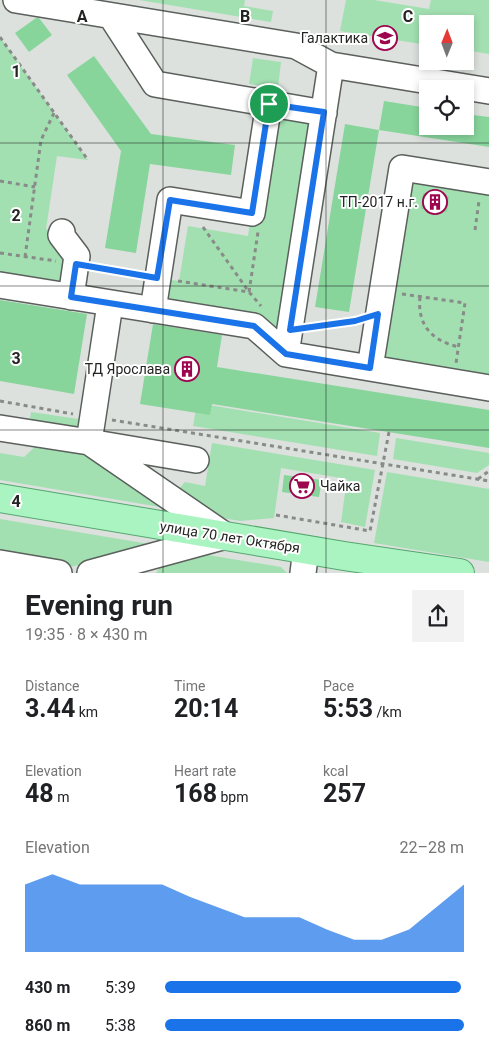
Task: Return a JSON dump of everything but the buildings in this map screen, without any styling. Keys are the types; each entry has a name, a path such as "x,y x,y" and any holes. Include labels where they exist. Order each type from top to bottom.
{"main road":[{"name":"улица 70 лет Октября","path":"0,498 226,536 304,561 460,573"}],"street":[{"path":"16,0 296,46 331,65 489,91"},
{"path":"111,16 155,84 324,112"},
{"path":"286,354 331,65"},
{"path":"153,310 170,200 252,213 269,104"},
{"path":"370,368 402,168 485,181"},
{"path":"62,232 61,235 77,256 71,297"},
{"path":"0,285 254,326 286,354 489,388"},
{"path":"89,442 110,304"},
{"path":"0,428 196,460"},
{"path":"89,442 226,536"},
{"path":"90,573 226,536"},
{"path":"0,563 59,573"}],"path":[{"path":"0,37 88,160"},
{"path":"25,257 41,140 54,113"},
{"path":"0,181 34,187"},
{"path":"475,230 485,181"},
{"path":"178,201 205,229 249,292"},
{"path":"249,292 259,223"},
{"path":"0,253 249,292"},
{"path":"290,330 355,321 380,303 420,297 465,303 454,382"},
{"path":"420,297 420,315 428,330 444,344 459,347"},
{"path":"0,401 489,481"},
{"path":"276,515 370,531 389,432"},
{"path":"478,479 489,471"}],"green space":[{"path":"139,0 245,0 244,6 273,11 271,22"},
{"path":"346,0 374,0 429,9 431,0 489,0 489,54 474,52 474,15 419,15 419,44 340,31"},
{"path":"0,37 88,160 57,156 46,229 62,232 71,297 0,285"},
{"path":"253,58 281,62 278,88 249,84"},
{"path":"269,103 324,113 286,354 254,326 153,310 157,278 179,281 188,226 248,236"},
{"path":"402,168 489,182 489,388 370,368"},
{"path":"197,403 380,433 377,456 193,426"},
{"path":"31,412 85,420 80,430 29,426"},
{"path":"396,438 489,453 489,465 477,473 393,459"},
{"path":"212,443 375,470 365,527 341,522 347,479 281,468 274,518 240,521 206,515 174,494 185,482 205,486"},
{"path":"37,445 82,453 160,507 0,480 0,453 24,457"},
{"path":"387,472 489,489 489,562 374,543"},
{"path":"0,519 161,546 66,568 0,557"},
{"path":"202,554 281,567 287,573 156,573 160,567"}],"place":[{"name":"Галактика","path":"385,38"},
{"name":"ТП-2017 н.г.","path":"435,202"},
{"name":"ТД Ярослава","path":"187,369"},
{"name":"Чайка","path":"302,486"}],"route":[{"path":"269,104 324,112 290,330 355,321 378,314 370,368 286,354 254,326 71,297 76,264 157,278 170,200 252,213 269,104"}]}
